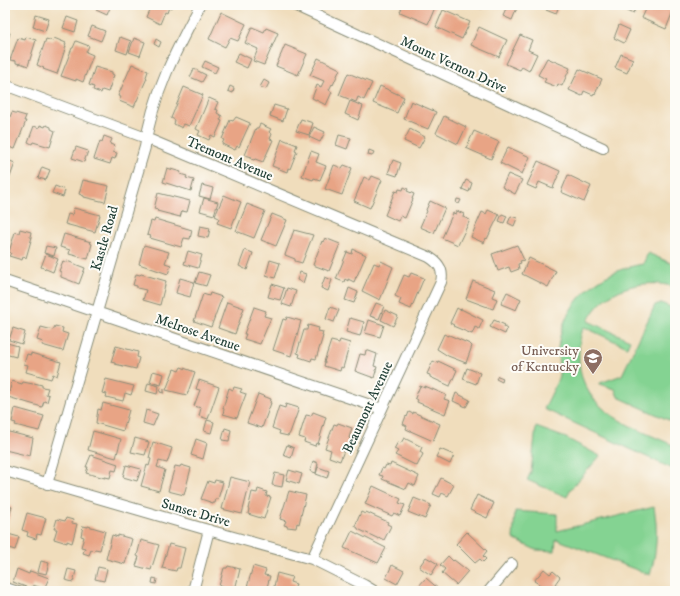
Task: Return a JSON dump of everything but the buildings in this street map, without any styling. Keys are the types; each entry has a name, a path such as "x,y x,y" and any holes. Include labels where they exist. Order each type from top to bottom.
{"street":[{"name":"Kastle Road","path":"47,484 145,147 148,125 167,71 200,5"},
{"name":"Mount Vernon Drive","path":"294,5 603,148"},
{"name":"Tremont Avenue","path":"5,85 146,138 429,257 436,261 440,266"},
{"name":"Beaumont Avenue","path":"312,559 441,282 442,274 440,266"},
{"name":"Melrose Avenue","path":"5,281 382,409"},
{"name":"Sunset Drive","path":"5,471 312,559 374,591"},
{"path":"193,591 208,530"},
{"path":"489,591 512,564"}],"lane":[{"path":"5,585 23,591"}],"green space":[{"path":"648,253 675,265 675,287 663,284 637,285 625,288 603,301 588,321 630,340 627,347 584,327 580,339 579,360 582,378 590,393 600,405 613,416 627,424 675,446 675,470 544,409 559,375 558,348 561,331 567,316 575,303 598,281 612,273 643,264"},
{"path":"661,303 675,309 675,423 618,397 615,389 600,384 622,375 655,305"},
{"path":"536,427 566,438 600,456 570,490 567,497 527,480 531,472"},
{"path":"654,507 656,541 650,575 556,539 555,551 536,550 513,539 515,511 557,514 557,531"}],"place":[{"name":"University of Kentucky","path":"593,375"}]}
